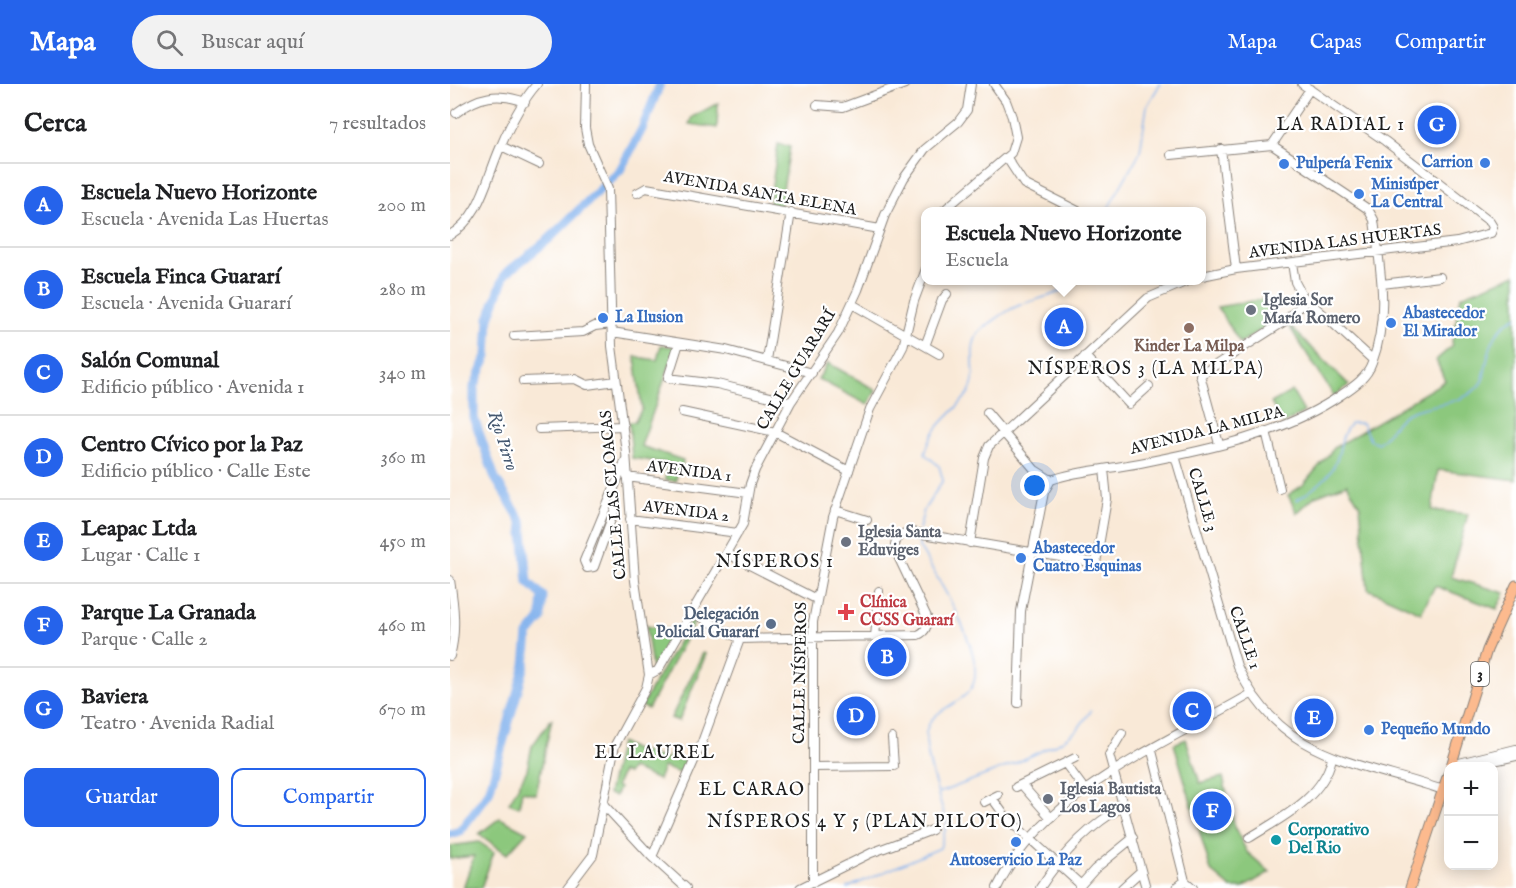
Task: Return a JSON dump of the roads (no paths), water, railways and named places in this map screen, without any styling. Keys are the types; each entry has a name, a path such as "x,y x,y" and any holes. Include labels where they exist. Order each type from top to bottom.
{"main road":[{"name":"3","path":"1452,762 1487,650 1516,585"},
{"name":"3","path":"1410,888 1444,787"}],"street":[{"name":"CALLE LAS CLOACAS","path":"586,84 585,128 588,144 608,189 616,381 626,457 635,581 649,675"},
{"path":"817,105 843,107 905,84"},
{"name":"CALLE GUARARÍ","path":"649,675 658,670 738,533 746,517 748,493 755,470 791,402 827,352 852,304 880,228 904,178 919,157 958,122 967,110 971,84"},
{"path":"948,207 1007,158 1016,137 1006,101 994,84"},
{"path":"1171,155 1272,145 1310,90 1302,84"},
{"path":"450,235 463,227 475,212 501,146 535,85"},
{"name":"AVENIDA LAS HUERTAS","path":"1206,275 1236,269 1457,242 1491,233 1493,227 1490,222 1385,141 1310,90"},
{"path":"456,113 471,102 496,95 525,102"},
{"name":"AVENIDA LA MILPA","path":"1051,480 1175,456 1301,420 1326,406 1359,381 1373,360 1384,314 1374,220 1368,209 1272,145"},
{"path":"501,146 539,164"},
{"path":"1221,149 1236,269"},
{"path":"1007,158 1024,184 1070,207"},
{"name":"AVENIDA SANTA ELENA","path":"637,193 646,188 880,228"},
{"path":"767,360 791,212"},
{"path":"1292,263 1295,282 1307,300 1373,360"},
{"path":"1382,284 1440,277"},
{"name":"CALLE NÍSPEROS","path":"813,882 813,638 816,599 835,510 870,409 899,357 921,282"},
{"path":"970,543 984,458 989,446 1002,431 1148,298 1178,285"},
{"path":"925,346 942,300 947,294"},
{"path":"1219,444 1200,376 1285,321 1307,300"},
{"path":"852,304 939,354"},
{"path":"514,336 583,332 595,326 612,328 767,360 812,373"},
{"path":"679,343 668,378 717,384 791,402"},
{"path":"1085,356 1129,404 1149,387"},
{"path":"524,381 575,379 587,385 616,381"},
{"path":"682,412 775,432 849,471"},
{"path":"987,413 1035,470 1051,480 1044,492 1020,622 1018,703"},
{"path":"539,429 623,426"},
{"path":"1266,431 1280,489"},
{"name":"CALLE 3","path":"1175,456 1203,551"},
{"path":"616,506 594,567 587,568 584,561 626,457"},
{"path":"692,612 740,639 918,635 927,627 927,617 895,550 894,542 898,536 911,532 1096,563 1107,499 1104,469"},
{"path":"1035,470 1044,492"},
{"name":"AVENIDA 1","path":"627,477 748,493"},
{"path":"606,506 628,506"},
{"path":"835,510 867,520"},
{"name":"AVENIDA 2","path":"630,519 738,533"},
{"name":"CALLE 1","path":"1203,551 1230,646 1251,694 1269,717 1293,736 1332,758 1443,790"},
{"path":"726,553 816,599"},
{"path":"450,580 454,607 454,643 450,656"},
{"path":"875,637 879,591"},
{"path":"652,857 701,745 740,639"},
{"path":"568,888 593,855 615,745 646,688 649,675"},
{"path":"997,888 1030,840 1051,818 1085,790 1113,771 1251,694"},
{"path":"1122,733 1109,755 1146,888"},
{"path":"813,767 894,766 892,738"},
{"path":"1471,762 1516,749"},
{"path":"1152,751 1185,881 1193,888"},
{"path":"1489,762 1516,756"},
{"path":"1051,818 1019,786 1075,758"},
{"path":"1249,837 1310,797 1324,782 1332,758"},
{"path":"1065,763 1085,790"},
{"path":"992,798 1005,816 1080,886 1095,869 1133,838"},
{"path":"604,805 652,857 686,888"},
{"path":"1040,888 1056,865 1090,829 1124,806"},
{"path":"800,888 871,853 932,830"},
{"path":"1122,888 1141,871"},
{"path":"1176,888 1185,881"}],"waterway":[{"name":"Rio Pirro","path":"450,834 460,831 489,792 525,665 528,635 541,619 543,596 528,582 522,522 495,478 474,418 474,387 487,356 489,318 505,274 549,239 620,170 642,129 660,84"},
{"path":"1109,207 1140,152 1147,106 1160,84"},
{"path":"919,529 924,510 943,480 939,466 925,454 933,433 969,392 973,378 973,348 978,334 1012,308 1051,295 1071,285"},
{"path":"1297,500 1331,472 1343,436 1351,423 1362,423 1370,440 1378,443 1406,414 1465,397 1474,391 1483,379 1495,337 1503,326 1516,317"},
{"path":"847,888 940,848 947,823 929,761 927,729 937,714 961,699 972,686 975,677 974,663 964,629 919,547 919,537"},
{"path":"939,793 1014,764 1060,742 1077,730 1091,711"}],"place":[{"name":"Baviera","path":"1437,125"},
{"name":"Carrion","path":"1485,163"},
{"name":"Pulpería Fenix","path":"1284,164"},
{"name":"Minisúper La Central","path":"1359,194"},
{"name":"Iglesia Sor María Romero","path":"1251,310"},
{"name":"La Ilusion","path":"603,318"},
{"name":"Abastecedor El Mirador","path":"1391,323"},
{"name":"Escuela Nuevo Horizonte","path":"1064,327"},
{"name":"Kinder La Milpa","path":"1189,328"},
{"name":"Iglesia Santa Eduviges","path":"846,542"},
{"name":"Abastecedor Cuatro Esquinas","path":"1021,558"},
{"name":"Clínica CCSS Guararí","path":"846,612"},
{"name":"Delegación Policial Guararí","path":"771,624"},
{"name":"Escuela Finca Guararí","path":"887,657"},
{"name":"Salón Comunal","path":"1192,711"},
{"name":"Centro Cívico por la Paz","path":"856,716"},
{"name":"Leapac Ltda","path":"1314,718"},
{"name":"Pequeño Mundo","path":"1369,730"},
{"name":"Iglesia Bautista Los Lagos","path":"1048,799"},
{"name":"Parque La Granada","path":"1212,811"},
{"name":"Corporativo Del Rio","path":"1276,840"},
{"name":"Autoservicio La Paz","path":"1016,842"}],"district":[{"name":"LA RADIAL 1","path":"1341,125"},
{"name":"NÍSPEROS 3 (LA MILPA)","path":"1146,369"},
{"name":"NÍSPEROS 1","path":"775,562"},
{"name":"EL LAUREL","path":"655,753"},
{"name":"EL CARAO","path":"752,790"},
{"name":"NÍSPEROS 4 Y 5 (PLAN PILOTO)","path":"865,822"}]}
